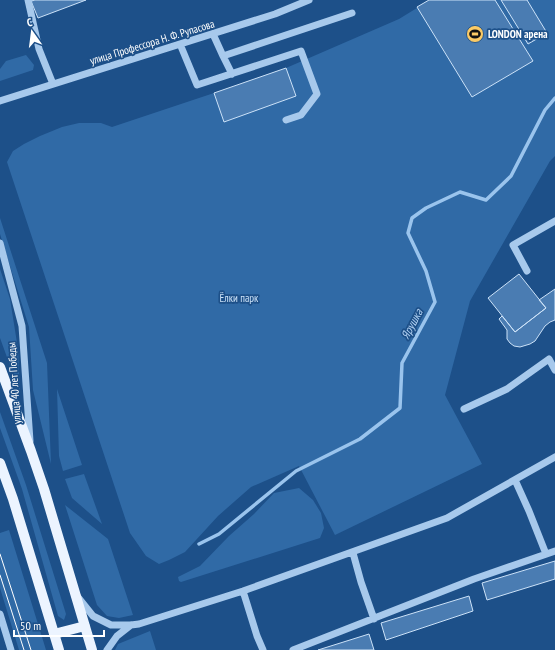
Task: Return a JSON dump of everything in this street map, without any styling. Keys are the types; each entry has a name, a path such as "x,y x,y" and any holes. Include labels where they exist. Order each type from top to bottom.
{"main road":[{"name":"улица 40 лет Победы","path":"0,367 44,489 92,650"},
{"path":"0,463 13,500 59,650"},
{"path":"54,634 85,626"}],"street":[{"path":"29,0 39,49 53,84"},
{"name":"улица Профессора Н. Ф. Рупасова","path":"0,102 275,14 309,0"},
{"path":"223,56 352,13"},
{"path":"213,34 232,74"},
{"path":"180,44 197,85 302,51 318,94 301,115 286,120"},
{"path":"527,271 513,245 555,222"},
{"name":"улица 40 лет Победы","path":"0,243 22,326 31,451"},
{"path":"464,409 507,389 552,357 555,370"},
{"path":"107,650 117,636 130,626 243,591 353,553 447,518 555,457"},
{"path":"515,480 546,554"},
{"path":"293,650 474,579 555,551"},
{"path":"353,553 374,619"},
{"path":"243,591 263,650"},
{"path":"76,593 93,616 112,625 130,626"},
{"path":"0,614 11,650"}],"green space":[{"name":"Ёлки парк","path":"430,0 555,0 555,156 550,161 470,301 445,395 482,464 335,535 299,466 251,487 218,516 185,552 159,564 146,556 130,533 7,162 13,151 24,144 62,127 79,123 101,123 112,127 214,93 225,121 295,96 286,68 399,19"},
{"path":"26,55 34,65 33,70 0,81 0,69 6,61"},
{"path":"0,218 47,363 51,464 33,390 29,327 0,234"},
{"path":"0,269 10,299 18,349 20,393 0,338"},
{"path":"57,389 82,465 63,471 59,456"},
{"path":"0,412 26,485 66,614 64,620 58,616 22,489 0,428"},
{"path":"84,474 102,524 72,498 65,479"},
{"path":"299,488 313,500 321,513 324,528 320,538 181,582 179,581 178,577 200,566 274,493"},
{"path":"65,505 108,539 133,615 119,618 107,616 97,605"},
{"path":"9,530 46,650 19,650 0,588 0,533"},
{"path":"150,631 156,650 115,650 118,644"}],"building":[{"path":"86,0 38,18 31,1"},
{"name":"LONDON арена","path":"429,0 495,0 533,61 472,97 417,7"},
{"path":"501,0 527,0 547,33 528,44"},
{"path":"286,68 296,96 224,122 214,93"},
{"path":"519,274 546,308 515,332 488,298"},
{"path":"555,289 555,320 545,326 535,341 530,344 520,347 514,346 510,343 507,339 507,330 499,319 502,316 515,332 546,308 539,300"},
{"path":"555,561 555,579 487,600 482,583"},
{"path":"469,596 473,611 386,640 381,623"},
{"path":"369,634 374,650 318,650"}],"waterway":[{"name":"Ярушка","path":"199,544 219,534 296,471 360,439 400,408 402,363 435,302 426,271 408,233 412,218 426,208 460,192 486,200 511,176 545,110 555,98"}],"tram line":[{"path":"0,554 31,650"},
{"path":"0,575 24,650"}],"place":[{"name":"LONDON арена","path":"475,34"}]}
